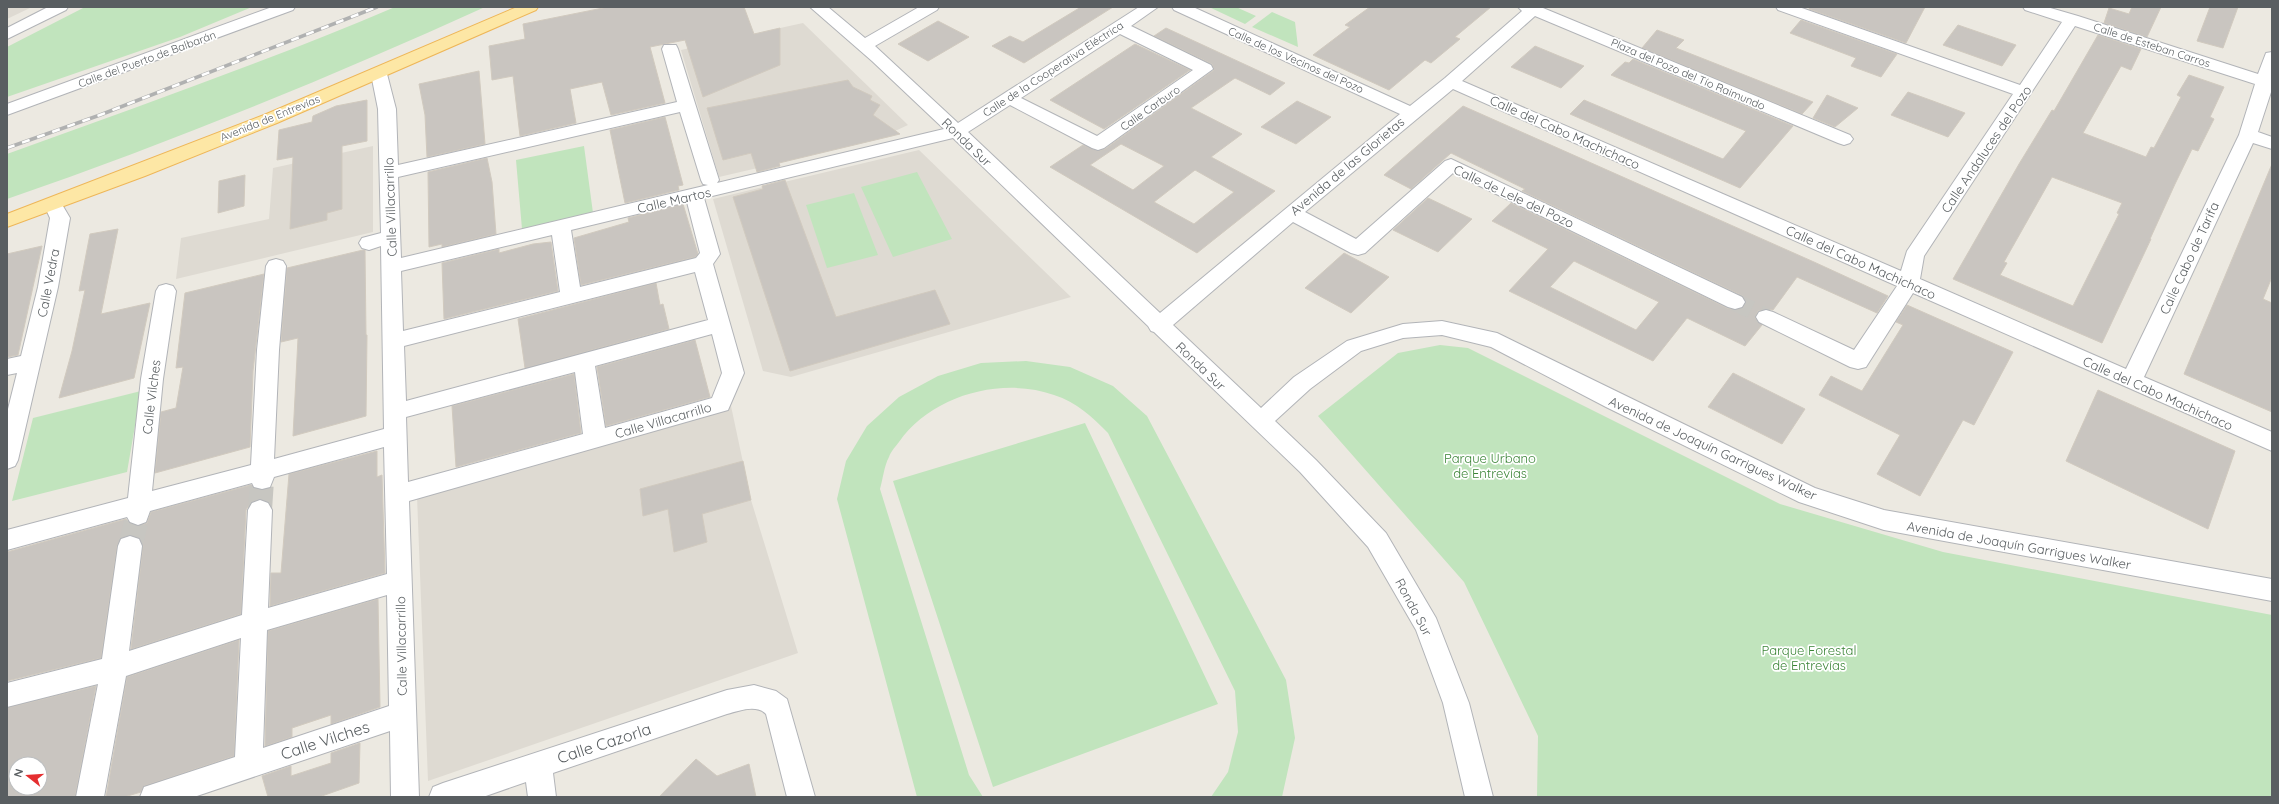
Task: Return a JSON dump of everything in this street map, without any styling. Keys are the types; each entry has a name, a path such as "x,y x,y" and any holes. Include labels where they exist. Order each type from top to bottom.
{"main road":[{"name":"Avenida de Entrevías","path":"7,221 53,205 379,74 530,7"}],"street":[{"path":"7,34 60,7"},
{"name":"Calle del Puerto de Balbarán","path":"7,110 287,7"},
{"name":"Ronda Sur","path":"818,7 864,45 1158,326 1308,466 1381,546 1427,626 1456,703 1479,797"},
{"path":"864,45 931,7"},
{"name":"Calle de la Cooperativa Eléctrica","path":"956,132 1150,7"},
{"name":"Calle de los Vecinos del Pozo","path":"1180,7 1412,113"},
{"path":"1784,7 2024,92"},
{"name":"Calle de Esteban Carros","path":"2031,7 2268,83"},
{"name":"Avenida de las Glorietas","path":"1158,326 1291,213 1451,82 1532,8"},
{"name":"Plaza del Pozo del Tío Raimundo","path":"1532,8 1844,139"},
{"name":"Calle Andaluces del Pozo","path":"1909,282 1914,256 2072,19"},
{"name":"Calle Carburo","path":"1009,98 1098,144 1205,69 1119,27"},
{"name":"Calle Martos","path":"670,49 710,180"},
{"name":"Calle Cabo de Tarifa","path":"2131,381 2248,135 2268,83 2272,57"},
{"name":"Calle Villacarrillo","path":"379,74 388,109 405,797"},
{"name":"Calle del Cabo Machichaco","path":"1451,82 2272,442"},
{"path":"389,173 687,106"},
{"name":"Calle Martos","path":"391,267 956,132"},
{"path":"2248,135 2272,143"},
{"name":"Calle de Lele del Pozo","path":"1291,213 1358,248 1450,165 1735,302"},
{"name":"Calle Villacarrillo","path":"397,495 720,404 733,373 703,263 710,254 694,195"},
{"name":"Calle Vedra","path":"8,453 48,287 60,218 53,205"},
{"path":"561,227 571,296"},
{"path":"369,243 391,237"},
{"path":"394,341 703,263"},
{"path":"263,476 268,350 276,266"},
{"path":"1766,317 1858,361 1909,282"},
{"name":"Calle Vilches","path":"138,509 152,379 166,291"},
{"path":"395,412 719,325"},
{"name":"Avenida de Joaquín Garrigues Walker","path":"1260,422 1302,383 1354,346 1403,331 1442,328 1497,341 1614,401 1808,495 1884,520 2272,590"},
{"name":"Calle Villacarrillo","path":"584,361 596,439"},
{"path":"7,367 30,362"},
{"path":"7,540 138,509 263,476 396,435"},
{"path":"248,766 253,623 260,510"},
{"path":"90,797 114,668 130,546"},
{"path":"7,695 114,668 253,623 400,581"},
{"name":"Calle Cazorla","path":"443,797 727,702 750,697 766,698 778,708 782,718 801,797"},
{"name":"Calle Vilches","path":"154,797 403,714"},
{"path":"538,765 542,797"}],"shaded area":[{"path":"7,7 32,7 7,19"},
{"path":"803,23 908,125 895,131 893,136 719,177 681,50"},
{"path":"373,146 373,232 176,279 181,238 269,219 273,168"},
{"path":"919,150 1071,297 791,377 763,371 713,199"},
{"path":"731,406 751,500 798,653 428,781 417,496"}],"green space":[{"path":"85,7 252,7 180,37 7,97 7,47"},
{"path":"395,7 485,7 248,109 68,178 7,199 7,154 251,65"},
{"path":"1209,7 1236,7 1256,16 1245,24"},
{"path":"1272,12 1295,22 1298,47 1252,27"},
{"path":"584,146 593,213 522,229 516,160"},
{"path":"917,172 952,239 893,257 861,187"},
{"path":"854,193 878,255 827,268 806,205"},
{"name":"Parque Forestal de Entrevías","path":"1440,345 1468,348 1780,504 1943,552 2272,615 2272,797 1537,797 1538,736 1464,582 1318,416 1398,353"},
{"path":"1026,361 1070,367 1113,386 1147,416 1286,680 1295,738 1282,797 1211,797 1228,772 1238,732 1235,691 1108,433 1084,411 1062,398 1033,390 1012,388 990,389 969,394 948,402 929,413 913,426 891,453 887,461 880,489 969,775 983,797 917,797 837,499 846,461 867,426 899,397 938,376 981,363"},
{"path":"141,391 127,472 12,501 33,418"},
{"path":"1085,423 1218,704 993,787 893,481"}],"building":[{"path":"608,7 744,7 754,34 780,28 780,65 703,97 685,40 650,47 665,103 611,115 602,82 570,89 576,123 520,136 513,76 492,80 489,46 525,39 523,24"},
{"path":"1081,7 1113,7 1024,63 992,46 1010,36 1023,42"},
{"path":"1370,7 1491,7 1455,37 1460,39 1431,63 1425,60 1389,90 1313,55 1350,27 1345,25"},
{"path":"1810,7 1925,7 1906,43 1809,9"},
{"path":"2132,7 2161,7 2147,37 2104,23 2109,8 2129,14"},
{"path":"2210,7 2238,7 2223,48 2197,41"},
{"path":"1801,20 1897,54 1881,77 1851,66 1856,58 1790,33"},
{"path":"938,21 969,37 928,61 898,44"},
{"path":"1958,25 2016,45 2002,66 1943,45"},
{"path":"1166,28 1285,83 1270,95 1235,78 1191,108 1242,134 1211,157 1275,191 1197,253 1050,167 1083,145 1098,151 1105,149 1214,70 1212,64 1154,36","holes":["1121,144 1164,166 1133,190 1090,165","1195,170 1234,192 1194,224 1154,202"]},
{"path":"1657,30 1684,40 1676,48 1813,102 1802,114 1642,48"},
{"path":"2098,35 2141,49 2131,70 2121,66 2083,133 2146,157 2151,147 2154,148 2181,97 2177,95 2189,75 2224,87 2210,117 2214,119 2198,151 2192,149 2102,343 1953,279 2019,164 2052,110 2054,111","holes":["2052,177 2122,203 2117,213 2119,214 2073,306 2000,275 2007,263 2004,262"]},
{"path":"1135,44 1190,70 1104,129 1050,100"},
{"path":"1535,46 1584,66 1561,88 1511,67"},
{"path":"1633,59 1793,126 1740,188 1570,114 1584,100 1723,159 1746,131 1611,75 1625,62 1629,63"},
{"path":"479,71 485,144 427,157 425,115 419,84"},
{"path":"848,80 853,87 872,96 870,100 880,105 873,115 900,134 779,163 780,166 757,172 751,153 723,160 707,108"},
{"path":"1908,92 1965,113 1948,137 1891,115"},
{"path":"1827,95 1858,108 1835,127 1813,118"},
{"path":"367,100 367,141 342,146 342,209 327,213 327,220 290,229 293,157 277,160 279,130 312,122 313,116 336,106"},
{"path":"1297,101 1331,117 1296,144 1261,127"},
{"path":"1463,106 1888,296 1877,313 1797,277 1773,310 1766,309 1758,311 1755,318 1762,325 1745,346 1687,318 1653,361 1509,291 1548,249 1492,221 1511,203 1727,308 1735,310 1742,308 1746,303 1743,296 1522,191 1525,189 1451,153 1411,189 1384,175","holes":["1574,261 1659,302 1636,330 1550,287"]},
{"path":"665,117 683,185 678,186 679,190 625,203 610,130"},
{"path":"487,158 492,182 496,234 442,247 442,244 429,247 428,172"},
{"path":"2272,164 2272,277 2263,299 2272,303 2272,412 2184,374"},
{"path":"245,175 244,206 218,213 219,181"},
{"path":"785,180 836,317 935,290 950,324 790,371 733,197 763,189 762,186"},
{"path":"1428,198 1472,219 1438,252 1393,230"},
{"path":"683,204 698,254 695,257 581,285 574,238 629,222 628,218"},
{"path":"118,229 101,314 150,303 134,378 59,398 72,351 85,290 79,291 90,234"},
{"path":"551,242 558,291 444,319 442,263 499,249 499,253 533,244"},
{"path":"42,246 18,355 7,357 7,254"},
{"path":"365,250 367,335 366,416 293,436 298,338 281,342 287,268"},
{"path":"1344,253 1389,277 1351,313 1305,288"},
{"path":"264,274 253,371 250,447 155,473 161,412 176,408 183,367 176,368 185,293"},
{"path":"656,283 660,305 663,304 669,329 525,368 518,319"},
{"path":"1907,305 2013,352 1974,425 1963,420 1920,496 1877,474 1900,435 1819,395 1831,376 1862,391 1903,325 1896,322"},
{"path":"695,340 710,397 606,426 597,367"},
{"path":"1733,373 1805,409 1782,444 1708,407"},
{"path":"574,374 581,433 456,467 452,406"},
{"path":"2098,390 2235,451 2208,529 2066,461"},
{"path":"377,451 377,477 382,475 385,573 270,606 271,573 281,573 289,474"},
{"path":"743,461 751,500 702,514 707,542 674,552 668,509 643,516 640,489"},
{"path":"251,485 257,489 257,500 251,502 246,510 241,614 131,649 143,546 139,538 130,535 121,538 117,546 101,658 7,681 7,552 126,519 129,523 139,526 147,523 151,512"},
{"path":"378,599 380,707 331,724 331,715 292,728 292,737 265,746 268,631"},
{"path":"239,640 234,756 144,786 141,792 124,797 106,797 127,677"},
{"path":"96,686 75,797 7,797 7,708"},
{"path":"360,743 359,783 319,797 268,797 262,776 291,766 291,776 331,763 331,753"},
{"path":"696,759 717,776 749,764 756,797 659,797"}],"tunnel":[{"path":"1735,302 1766,317"},
{"path":"260,510 262,480"},
{"path":"130,546 138,515"}],"railway":[{"path":"7,148 100,115 377,7"}],"park label":[{"name":"Parque Urbano de Entrevías","path":"1490,466"}]}
